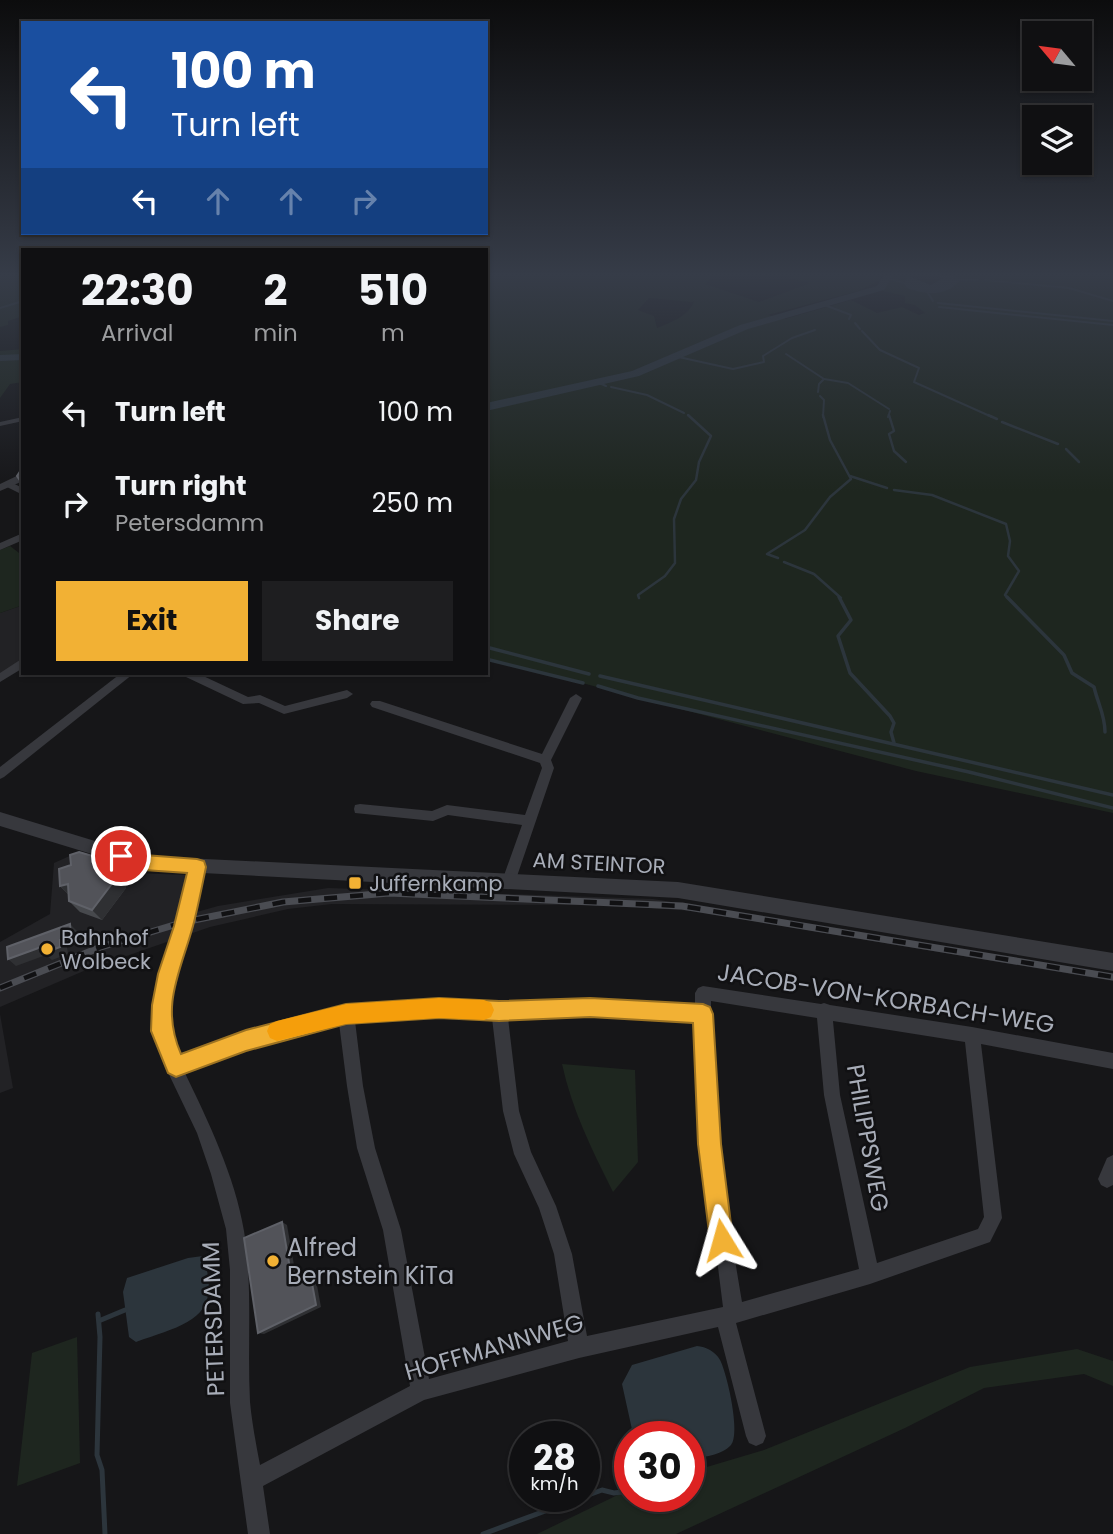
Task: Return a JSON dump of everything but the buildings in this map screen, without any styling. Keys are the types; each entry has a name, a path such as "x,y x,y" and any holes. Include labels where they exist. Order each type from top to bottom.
{"street":[{"path":"0,424 21,419"},
{"path":"5,482 21,491"},
{"path":"0,547 21,537"},
{"path":"0,678 21,663"},
{"path":"0,774 126,675"},
{"path":"192,675 247,701 260,699 284,710 347,694"},
{"path":"509,881 548,768 545,760 576,698"},
{"path":"376,704 545,760"},
{"path":"360,809 433,816 447,810 529,821"},
{"name":"AM STEINTOR","path":"0,819 144,863 678,890 1113,961"},
{"name":"PETERSDAMM","path":"197,867 183,926 167,974 161,1031 204,1130 220,1174 235,1229 240,1307 240,1403 260,1534"},
{"name":"JACOB-VON-KORBACH-WEG","path":"176,1066 246,1040 346,1014 439,1008 499,1011 590,1007 703,1014 703,993 824,1010 1113,1061"},
{"name":"PHILIPPSWEG","path":"824,1010 832,1095 870,1275"},
{"path":"499,1011 511,1111 523,1154 547,1206 563,1254 579,1348"},
{"path":"346,1014 366,1148 392,1230 421,1391"},
{"path":"703,1014 709,1144 729,1315 756,1436"},
{"name":"HOFFMANNWEG","path":"253,1480 421,1391 579,1348 729,1315 870,1275 984,1236 993,1218 972,1035"}],"shaded area":[{"path":"488,348 1113,348 1113,813 916,771 488,658"},
{"path":"21,349 21,382 10,384 0,398 0,351"},
{"path":"10,546 21,554 21,606 0,613 0,550"},
{"path":"21,606 21,663 0,676 0,613"},
{"path":"74,854 135,873 187,875 179,917 218,906 328,888 653,899 1113,974 1113,981 693,911 607,905 332,904 288,909 210,927 86,970 0,1007 0,942 50,914 54,863"},
{"path":"0,1014 13,1088 0,1093"},
{"path":"562,1064 635,1070 638,1162 613,1192 577,1114"},
{"path":"203,1256 208,1277 208,1294 204,1307 196,1316 184,1324 136,1342 129,1337 123,1292 127,1278 188,1258"},
{"path":"77,1337 80,1463 17,1486 32,1353"},
{"path":"697,1346 716,1354 726,1377 734,1417 734,1439 731,1445 705,1456 705,1421 630,1421 622,1384 632,1365"},
{"path":"1077,1349 1113,1361 1113,1386 1084,1374 984,1388 905,1428 676,1534 537,1534 582,1512 600,1512 600,1504 614,1497 614,1512 705,1512 705,1468 764,1450 970,1367"}],"waterway":[{"path":"488,407 635,374 696,348"},
{"path":"674,356 733,369 764,362 763,356 777,348"},
{"path":"878,348 919,368 914,382 992,417"},
{"path":"786,354 824,379"},
{"path":"0,358 21,357"},
{"path":"818,392 819,384 824,379"},
{"path":"824,379 848,383 889,409"},
{"path":"599,383 606,386"},
{"path":"611,387 647,395 684,413"},
{"path":"820,396 824,400 823,415"},
{"path":"888,417 890,411"},
{"path":"639,598 638,595 665,576 675,563 674,519 681,499 696,480 699,462 711,436 688,415 690,417"},
{"path":"778,558 767,554 805,530 830,497 851,479 830,440 823,415"},
{"path":"889,415 894,431 889,434 894,451 906,462"},
{"path":"988,415 997,419"},
{"path":"1002,422 1058,444"},
{"path":"1066,449 1079,462"},
{"path":"850,476 887,488"},
{"path":"894,490 932,495 1006,524 1010,541 1008,556 1019,571 1005,595 1007,597"},
{"path":"784,562 814,574 841,598"},
{"path":"839,597 851,620 838,636 850,673 890,716 894,723 891,732 894,743"},
{"path":"1007,597 1064,655 1072,673 1094,687 1105,732"},
{"path":"488,648 589,674"},
{"path":"488,659 583,683"},
{"path":"600,676 1113,795"},
{"path":"598,686 638,698 969,772 1113,808"},
{"path":"101,1320 125,1310"},
{"path":"98,1314 100,1337 97,1455 102,1470 105,1534"},
{"path":"483,1534 602,1490 614,1493"}],"railway":[{"path":"0,988 101,947 184,922 283,902 389,893 682,906 1113,977"}],"slow traffic":[{"path":"277,1031 346,1014 439,1008 484,1010"}],"place":[{"name":"Juffernkamp","path":"355,883"},
{"name":"Bahnhof Wolbeck","path":"47,949"},
{"name":"Alfred Bernstein KiTa","path":"273,1261"}],"route":[{"path":"121,856 144,863 197,867 183,926 167,974 162,1005 161,1031 169,1056 176,1066 246,1040 318,1019 346,1014 439,1008 499,1011 590,1007 703,1014 709,1144 722,1240"}]}
